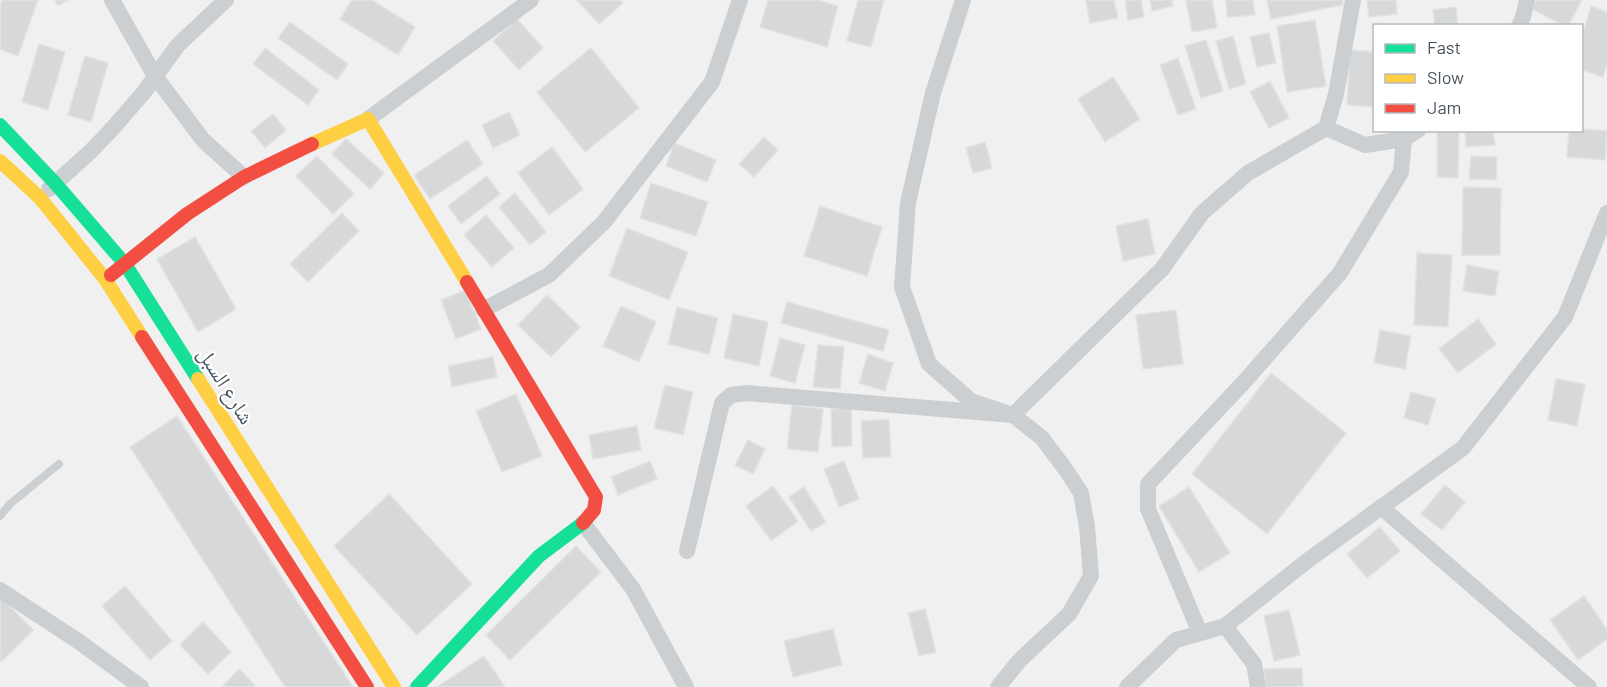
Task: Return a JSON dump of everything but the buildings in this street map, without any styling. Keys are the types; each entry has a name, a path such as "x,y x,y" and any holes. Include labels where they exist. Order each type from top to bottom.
{"main road":[{"path":"105,279 187,214 244,177 368,119 596,497 594,510 583,523 539,556 417,687"},
{"name":"شارع السبل","path":"0,125 56,183 125,264 394,687"},
{"path":"0,161 40,198 105,279 367,687"}],"street":[{"path":"112,0 155,76 203,140 244,177"},
{"path":"40,198 106,136 144,92 178,45 226,0"},
{"path":"368,119 531,0"},
{"path":"483,310 549,274 604,222 712,82 740,0"},
{"path":"963,0 933,93 908,203 902,287 929,364 971,401 1013,415 1042,438 1066,470 1081,493 1088,527 1091,576 1069,614 1019,661 998,687"},
{"path":"687,551 722,403 731,395 747,393 1013,415 1162,269 1202,213 1248,173 1326,128 1353,0"},
{"path":"1520,24 1527,0"},
{"path":"1200,633 1148,509 1148,484 1244,382 1340,273 1401,172 1411,135 1365,145 1326,128"},
{"path":"1127,687 1176,640 1225,626 1307,561 1463,448 1565,317 1607,213"},
{"path":"1382,507 1589,687"},
{"path":"583,523 633,589 686,687"},
{"path":"0,590 78,641 141,687"},
{"path":"1225,626 1254,664 1258,687"}],"lane":[{"path":"0,516 10,504 59,464"}],"traffic: fast":[{"path":"0,125 55,183 125,264 198,379"},
{"path":"417,687 539,556 583,523"}],"traffic: slow":[{"path":"312,144 368,119 467,282"},
{"path":"0,161 40,198 105,279 142,337"},
{"path":"198,379 394,687"}],"traffic: jam":[{"path":"111,275 187,214 244,177 312,144"},
{"path":"467,282 596,497 594,510 583,523"},
{"path":"142,337 367,687"}]}
